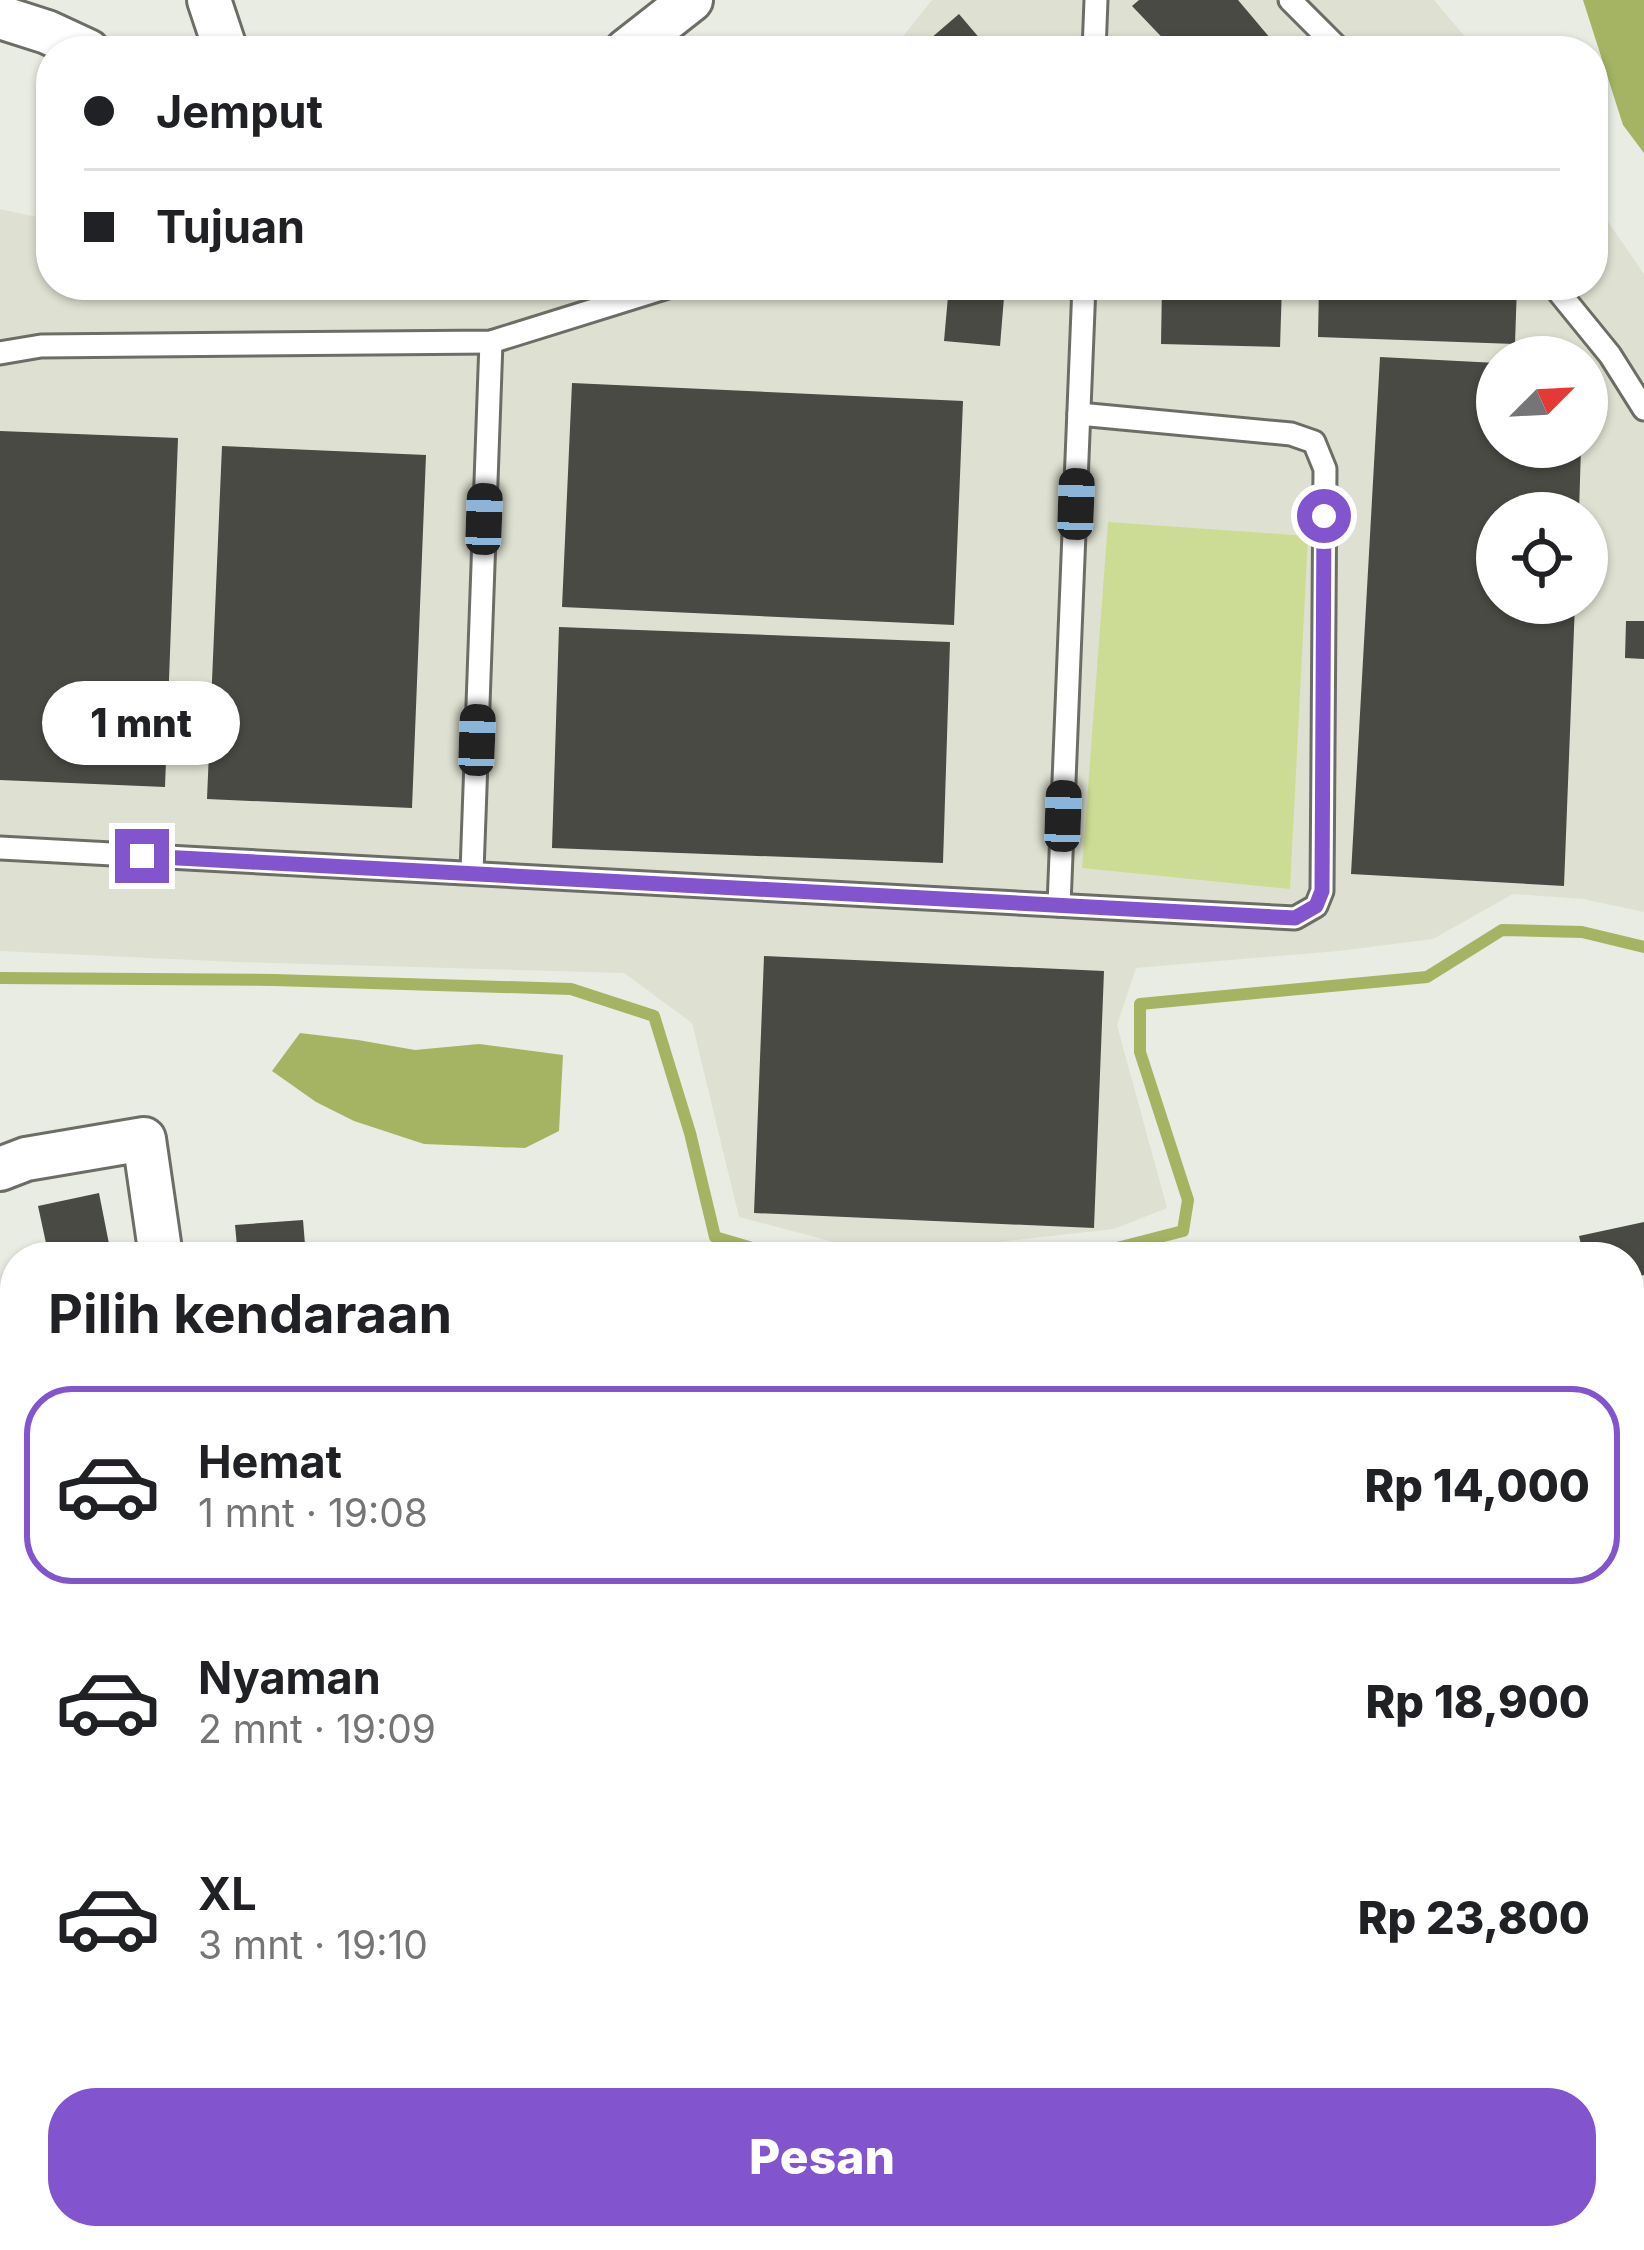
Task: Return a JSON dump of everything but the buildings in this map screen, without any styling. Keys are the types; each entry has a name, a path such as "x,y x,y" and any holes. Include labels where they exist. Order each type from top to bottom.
{"street":[{"path":"209,0 221,36"},
{"path":"645,36 692,0"},
{"path":"0,17 56,36"},
{"path":"0,1168 26,1159 144,1139 159,1242"}],"lane":[{"path":"1094,36 1096,0"},
{"path":"1290,0 1326,36"},
{"path":"0,353 40,346 490,342 626,300"},
{"path":"1059,905 1083,300"},
{"path":"1565,300 1610,355 1644,409"},
{"path":"472,872 490,342"},
{"path":"0,848 1295,918 1316,906 1322,891 1325,469 1314,442 1291,434 1079,414"}],"shaded area":[{"path":"932,0 1434,0 1464,36 903,36"},
{"path":"1583,0 1644,0 1644,153 1623,125 1608,78 1608,36 1595,36"},
{"path":"0,209 36,217 36,300 1608,300 1608,222 1644,274 1644,912 1583,899 1513,894 1433,939 1136,968 1117,1025 1167,1208 1114,1229 998,1242 833,1242 739,1217 692,1023 624,973 0,951"},
{"path":"1108,522 1308,536 1290,889 1082,868"},
{"path":"300,1033 415,1050 479,1044 563,1055 559,1131 525,1148 424,1144 354,1121 272,1071"}],"waterway":[{"path":"1140,1242 1183,1231 1188,1200 1140,1052 1140,1004 1427,977 1502,930 1582,932 1644,947"},
{"path":"0,978 571,989 654,1016 715,1237 732,1242"}],"route":[{"path":"142,856 1295,918 1316,906 1322,891 1324,516"}]}
